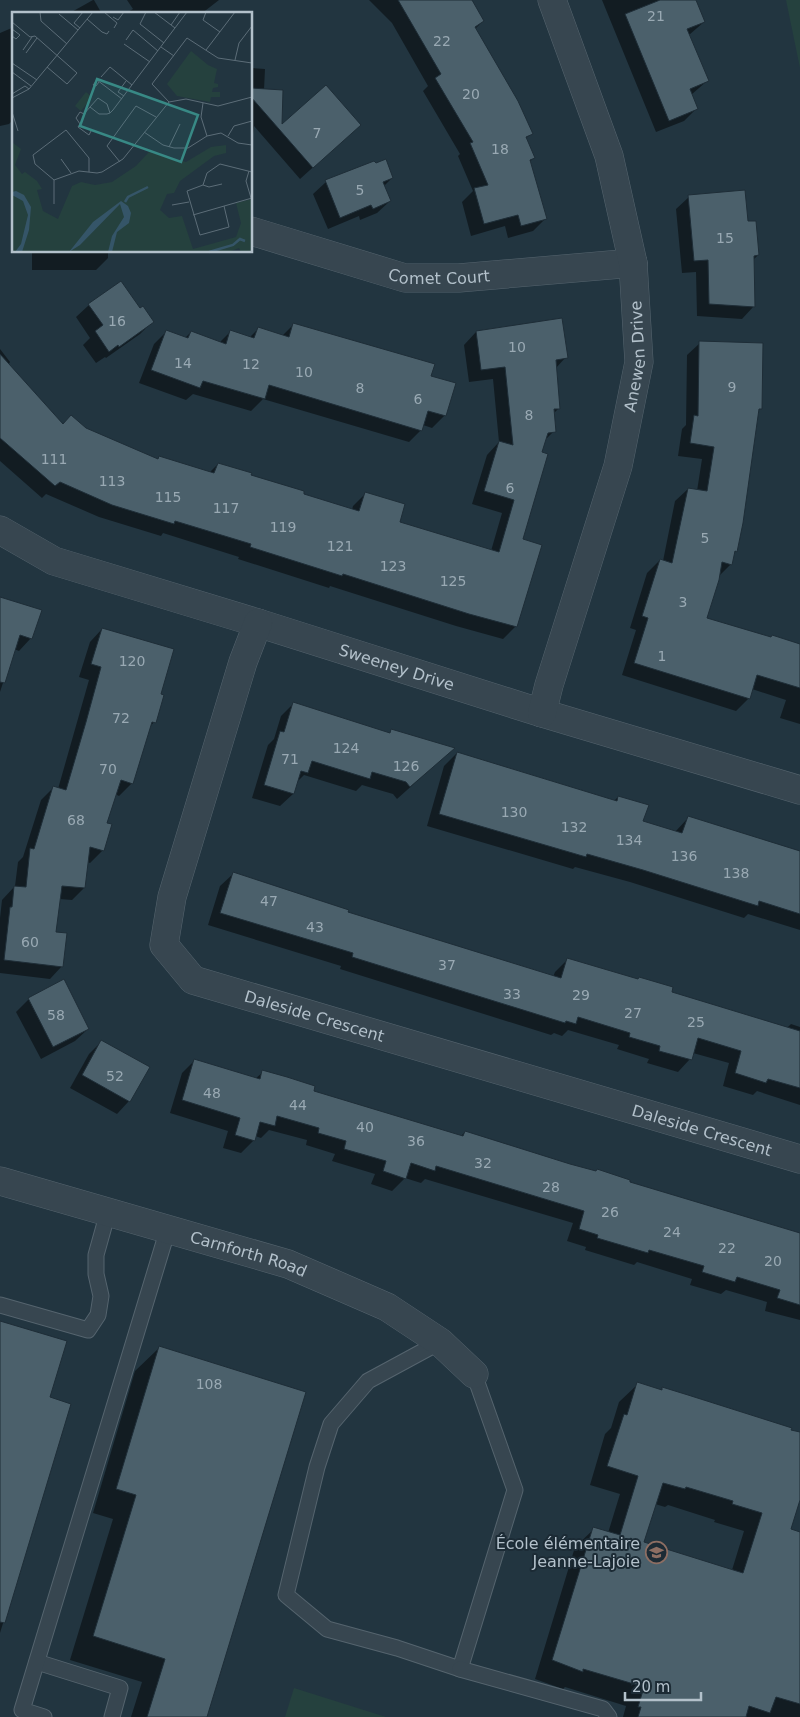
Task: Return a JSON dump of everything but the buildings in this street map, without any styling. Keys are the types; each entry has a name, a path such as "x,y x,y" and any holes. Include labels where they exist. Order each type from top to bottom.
{"street":[{"name":"Anewen Drive","path":"542,714 549,685 618,466 639,362 633,262 609,156 552,0"},
{"name":"Comet Court","path":"252,231 406,278 459,278 633,262"},
{"name":"Sweeney Drive","path":"0,530 54,561 258,623 542,714 800,790"},
{"name":"Daleside Crescent","path":"258,623 243,662 172,897 164,945 193,980 800,1159"},
{"name":"Carnforth Road","path":"0,1181 288,1264 387,1307 440,1342 474,1374"}],"lane":[{"path":"0,1305 88,1330 98,1315 102,1296 96,1274 96,1255 108,1212"},
{"path":"44,1717 22,1710 168,1229"},
{"path":"440,1342 368,1382 331,1424 317,1468 286,1595 327,1629 603,1709 609,1717"},
{"path":"460,1668 515,1490 474,1374"},
{"path":"37,1662 120,1688 112,1717"}],"green space":[{"path":"786,0 800,0 800,68"},
{"path":"294,1688 386,1717 285,1717"}],"place":[{"name":"École élémentaire Jeanne-Lajoie","path":"656,1552"}]}
